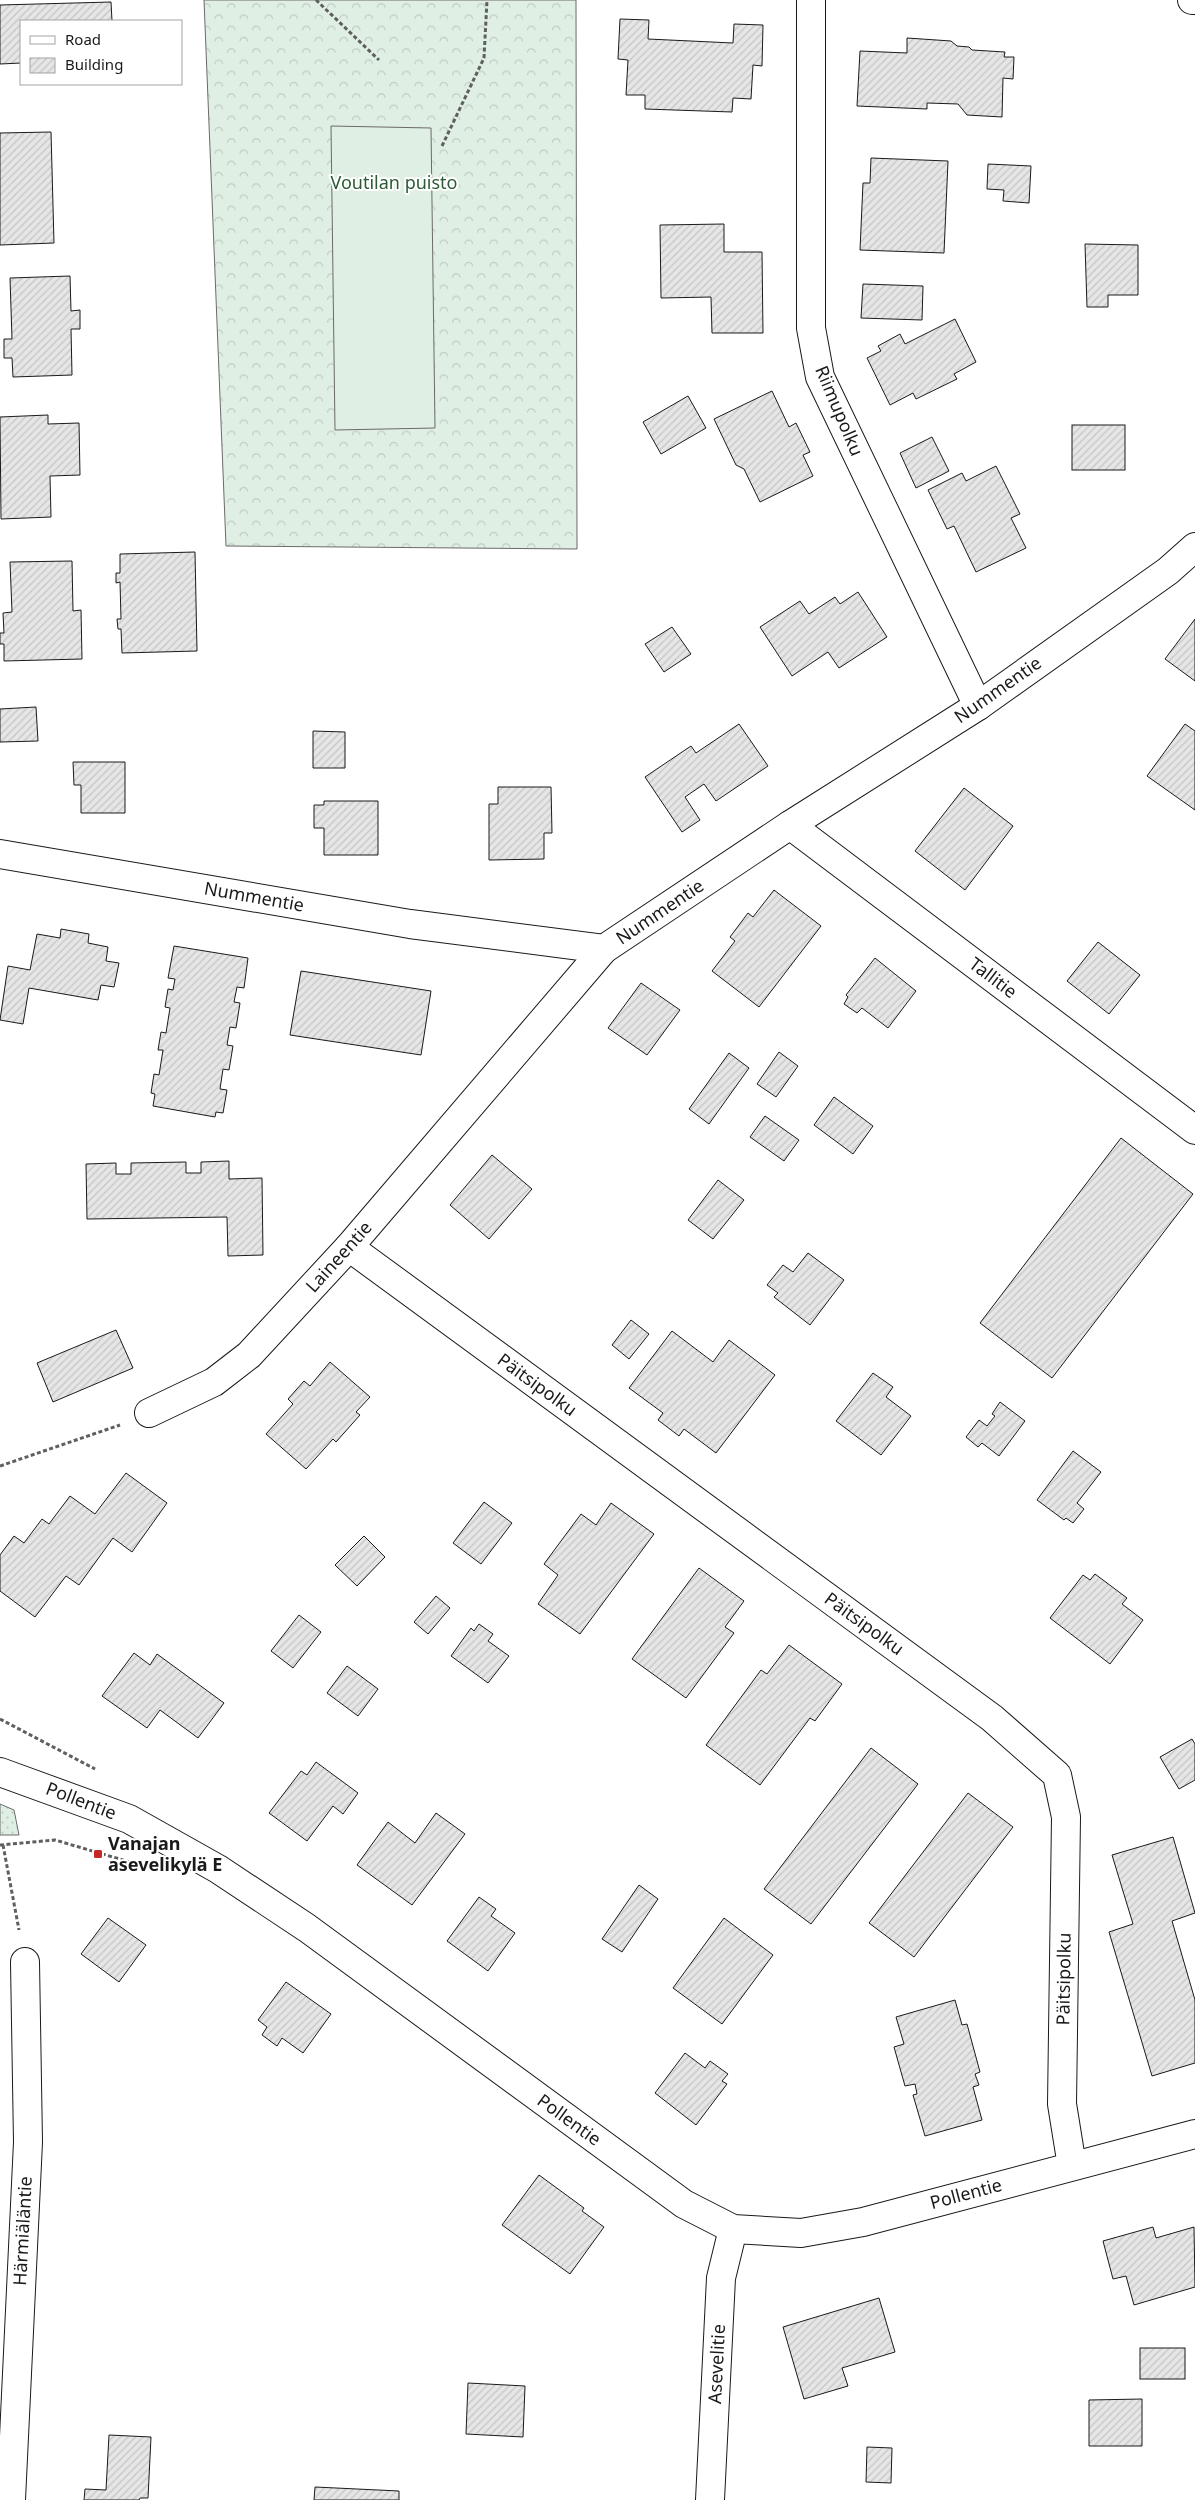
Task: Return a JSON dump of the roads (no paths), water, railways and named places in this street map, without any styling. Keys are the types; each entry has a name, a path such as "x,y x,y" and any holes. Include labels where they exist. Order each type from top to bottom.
{"street":[{"name":"Riimupolku","path":"811,0 811,328 820,376 978,706"},
{"name":"Nummentie","path":"0,854 410,924 604,949 790,825 978,706 1168,571 1195,548"},
{"name":"Tallitie","path":"790,825 1195,1130"},
{"name":"Laineentie","path":"149,1413 214,1382 249,1356 349,1247 604,949"},
{"name":"Päitsipolku","path":"349,1247 992,1718 1057,1775 1066,1817 1062,2104 1072,2166"},
{"name":"Pollentie","path":"0,1772 129,1819 218,1869 307,1928 684,2204 733,2229 801,2233 863,2222 1195,2134"},
{"name":"Härmiäläntie","path":"11,2500 28,2142 25,1962"},
{"name":"Asevelitie","path":"710,2500 721,2278 733,2229"}],"place":[{"name":"Vanajan asevelikylä E","path":"98,1854"}],"park label":[{"name":"Voutilan puisto","path":"394,183"}]}
